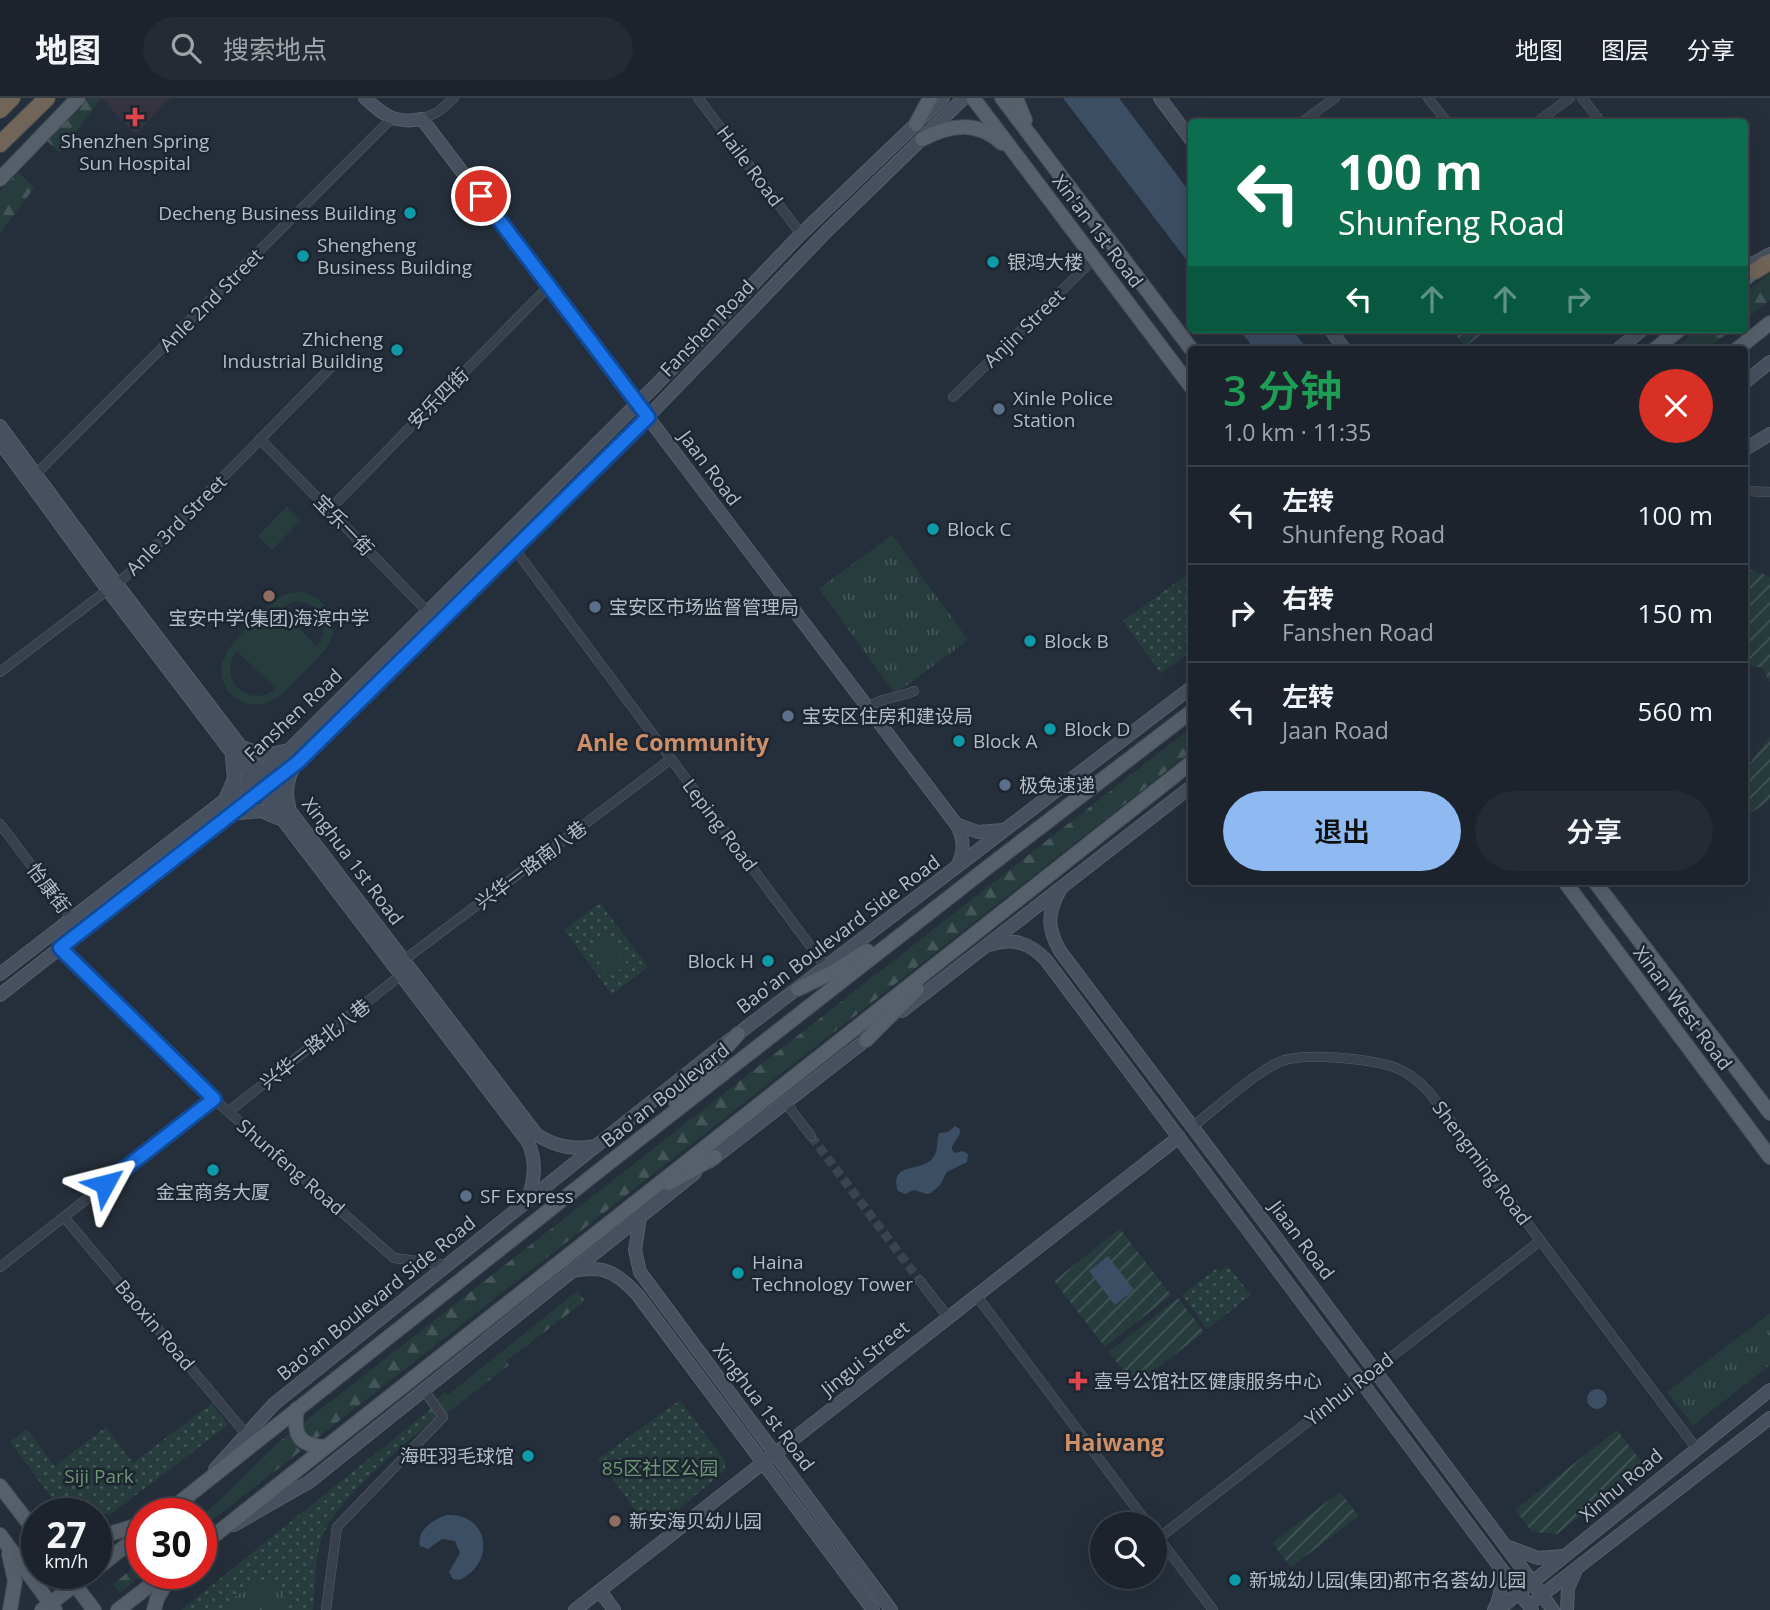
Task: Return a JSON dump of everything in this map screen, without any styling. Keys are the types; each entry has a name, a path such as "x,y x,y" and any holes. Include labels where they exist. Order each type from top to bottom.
{"highway":[{"path":"0,110 12,98"},
{"path":"0,144 47,98"},
{"path":"1748,272 1770,258"}],"main road":[{"path":"0,179 78,98"},
{"path":"365,98 382,114 392,118 406,121 422,119"},
{"path":"916,124 930,98"},
{"name":"Fanshen Road","path":"0,974 296,743 637,403 802,234 943,98"},
{"name":"Fanshen Road","path":"0,995 266,789 307,753 648,417 827,231 964,98"},
{"name":"Xin'an 1st Road","path":"972,98 1188,383"},
{"name":"Xin'an 1st Road","path":"1002,98 1189,346"},
{"path":"1016,98 1034,140"},
{"path":"1160,98 1188,136"},
{"name":"Jaan Road","path":"422,119 956,824"},
{"path":"922,139 943,129 968,128 997,138 1015,154"},
{"path":"1741,346 1770,323"},
{"path":"1622,346 1638,333"},
{"path":"1659,346 1675,333"},
{"path":"1748,380 1770,362"},
{"name":"Xinghua 1st Road","path":"0,426 33,477 223,742 266,789 401,975 528,1142 534,1178 526,1202"},
{"path":"1748,447 1770,434"},
{"name":"Xinghua 1st Road","path":"0,442 33,477"},
{"path":"1748,456 1770,443"},
{"name":"Xinghua 1st Road","path":"112,587 239,744 256,776"},
{"name":"Bao'an Boulevard Side Road","path":"195,1489 274,1404 738,1034 1188,690"},
{"name":"Bao'an Boulevard","path":"184,1498 936,907 1188,714"},
{"path":"217,806 228,794 234,779 234,763 223,742"},
{"path":"239,744 266,755 282,751 296,743"},
{"path":"293,825 286,790 290,775 307,753"},
{"path":"217,1534 1188,765"},
{"path":"217,1536 294,1492 715,1157 1188,789"},
{"path":"229,818 245,811 261,811 293,825"},
{"path":"956,824 978,832 1006,830"},
{"path":"955,869 962,853 961,833 956,824"},
{"name":"Xinghua 1st Road","path":"293,825 404,960 537,1135 572,1149 596,1146"},
{"name":"Xinan West Road","path":"1567,885 1768,1152"},
{"name":"Xinan West Road","path":"1597,885 1770,1113"},
{"name":"Jiaan Road","path":"1062,886 1049,916 1049,927 1060,951 1553,1610"},
{"path":"797,989 836,970 936,907"},
{"name":"Jiaan Road","path":"983,948 1000,941 1017,941 1037,950 1520,1593 1528,1608"},
{"path":"866,1040 964,942"},
{"path":"610,1162 697,1080 738,1034"},
{"path":"1136,1080 1136,1069 1143,1066 1148,1069"},
{"name":"Jingui Street","path":"575,1610 1179,1137"},
{"path":"629,1206 715,1157"},
{"name":"Xinghua 1st Road","path":"640,1217 635,1250 640,1272 891,1610"},
{"name":"Xinghua 1st Road","path":"573,1271 598,1268 609,1271 632,1288 873,1610"},
{"name":"Xinhu Road","path":"1496,1610 1770,1390"},
{"path":"297,1409 295,1423 303,1441 311,1446 324,1447"},
{"name":"Xinhu Road","path":"1528,1608 1770,1418"},
{"path":"0,1486 21,1513"},
{"path":"13,1503 21,1508"},
{"path":"1,1536 49,1608 63,1589"},
{"path":"1,1536 14,1568 14,1595 10,1610"},
{"path":"112,1556 126,1545"},
{"path":"1505,1546 1538,1558 1566,1555"},
{"path":"1496,1561 1502,1579 1496,1610"},
{"path":"1567,1610 1568,1588 1576,1569"},
{"path":"78,1589 94,1610"},
{"path":"118,1610 147,1589"},
{"path":"154,1610 162,1589"},
{"path":"600,1591 614,1610"}],"street":[{"path":"422,119 454,98"},
{"name":"Haile Road","path":"698,98 802,234"},
{"path":"1306,119 1335,98"},
{"path":"1428,98 1445,119"},
{"path":"1541,119 1570,98"},
{"path":"1582,98 1599,119"},
{"name":"Anle 2nd Street","path":"33,477 392,118"},
{"name":"Anjin Street","path":"953,397 1094,259"},
{"name":"安乐四街","path":"329,510 549,286"},
{"name":"Anle 3rd Street","path":"0,672 112,587 337,361"},
{"name":"宝乐一街","path":"260,439 427,611"},
{"path":"1748,491 1770,492"},
{"name":"Leping Road","path":"514,548 826,967"},
{"path":"867,708 876,701 901,697 914,691"},
{"name":"兴华一路南八巷","path":"404,960 671,759"},
{"name":"怡康街","path":"0,824 72,919"},
{"name":"Shunfeng Road","path":"60,948 228,1112 394,1258 448,1265"},
{"path":"401,975 404,960"},
{"name":"兴华一路北八巷","path":"228,1112 401,975"},
{"name":"Shengming Road","path":"1192,1127 1264,1071 1285,1059 1314,1056 1377,1063 1393,1067 1416,1079 1429,1092 1696,1448"},
{"path":"0,1267 214,1099"},
{"path":"786,1103 811,1136"},
{"name":"Baoxin Road","path":"64,1217 246,1434"},
{"name":"Yinhui Road","path":"1167,1528 1540,1241"},
{"path":"920,1281 948,1317"},
{"path":"976,1295 1139,1512"},
{"path":"326,1610 338,1527 443,1417 424,1390"},
{"path":"1167,1549 1213,1610"}],"shaded area":[{"name":"Shenzhen Spring Sun Hospital","path":"101,98 171,98 135,134"}],"green space":[{"path":"88,98 101,98 60,153 47,141"},
{"path":"19,172 34,188 0,234 0,191"},
{"path":"1770,273 1770,300 1748,318 1748,291"},
{"path":"1454,333 1483,333 1466,346"},
{"path":"1694,333 1728,333 1711,346 1677,346"},
{"path":"287,506 301,520 272,550 258,536"},
{"path":"892,535 968,640 895,694 819,589"},
{"path":"1748,568 1770,577 1770,682 1762,668 1748,665"},
{"path":"1188,574 1188,654 1161,673 1123,621"},
{"path":"301,592 317,599 329,611 333,627 328,645 280,696 259,704 238,700 228,691 223,680 221,668 226,654 248,626 274,601 290,593","holes":["294,601 311,605 321,616 323,630 317,646 279,609","237,651 275,688 275,689 265,695 255,696 238,688 230,671 231,661"]},
{"path":"1188,730 1188,754 217,1516 218,1502 280,1441"},
{"path":"1770,736 1770,800 1748,815 1748,766"},
{"path":"600,903 648,967 612,995 564,930"},
{"path":"605,935 627,964 610,977 588,947"},
{"path":"1120,1229 1171,1295 1105,1347 1054,1281"},
{"path":"1227,1265 1251,1295 1207,1329 1182,1295 1217,1268 1220,1271"},
{"path":"577,1291 585,1301 506,1361 509,1365 446,1414 436,1400 445,1392 448,1395"},
{"path":"1178,1298 1204,1332 1135,1385 1109,1352"},
{"path":"1770,1313 1770,1365 1693,1425 1667,1392"},
{"name":"85区社区公园","path":"680,1400 725,1461 725,1470 652,1532 598,1459"},
{"name":"Siji Park","path":"212,1403 228,1425 132,1498 126,1498 126,1503 112,1513 112,1498 52,1498 10,1442 27,1429 55,1466 106,1427 133,1463"},
{"path":"432,1408 439,1416 393,1454 346,1500 334,1516 321,1539 313,1610 286,1610 287,1600 279,1584 263,1583 241,1591 225,1610 181,1610 207,1589 217,1589 217,1581"},
{"path":"1617,1430 1644,1465 1557,1534 1532,1532 1515,1510"},
{"path":"1340,1492 1359,1516 1291,1567 1272,1543"},
{"path":"126,1574 126,1588 120,1593 113,1584"},
{"path":"265,1580 279,1583 287,1600 286,1610 225,1610 242,1591"}],"water":[{"path":"1063,98 1119,98 1188,190 1188,262"},
{"path":"1242,333 1295,333 1305,346 1252,346"},
{"path":"955,1126 960,1132 952,1150 968,1154 967,1162 947,1172 940,1185 931,1193 914,1190 905,1194 898,1191 896,1182 901,1172 931,1160 939,1133 948,1132"},
{"path":"1108,1256 1134,1290 1115,1305 1089,1271"},
{"path":"1597,1389 1604,1392 1607,1399 1604,1406 1597,1409 1590,1406 1587,1399 1590,1392"},
{"path":"447,1515 472,1522 483,1541 479,1563 471,1573 459,1580 453,1579 449,1572 460,1553 455,1541 442,1539 428,1549 420,1546 423,1530"}],"tunnel":[{"path":"811,1136 920,1281"}],"place":[{"name":"Shenzhen Spring Sun Hospital","path":"135,117"},
{"name":"Decheng Business Building","path":"410,213"},
{"name":"Shengheng Business Building","path":"303,256"},
{"name":"银鸿大楼","path":"993,262"},
{"name":"Zhicheng Industrial Building","path":"397,350"},
{"name":"Xinle Police Station","path":"999,409"},
{"name":"Block C","path":"933,529"},
{"name":"宝安中学(集团)海滨中学","path":"269,596"},
{"name":"宝安区市场监督管理局","path":"595,607"},
{"name":"Block B","path":"1030,641"},
{"name":"宝安区住房和建设局","path":"788,716"},
{"name":"Block D","path":"1050,729"},
{"name":"Block A","path":"959,741"},
{"name":"极兔速递","path":"1005,785"},
{"name":"Block H","path":"768,961"},
{"name":"金宝商务大厦","path":"213,1170"},
{"name":"SF Express","path":"466,1196"},
{"name":"Haina Technology Tower","path":"738,1273"},
{"name":"壹号公馆社区健康服务中心","path":"1078,1381"},
{"name":"海旺羽毛球馆","path":"528,1456"},
{"name":"新安海贝幼儿园","path":"615,1521"},
{"name":"新城幼儿园(集团)都市名荟幼儿园","path":"1235,1580"}],"district":[{"name":"Anle Community","path":"673,743"},
{"name":"Haiwang","path":"1114,1443"}],"route":[{"path":"105,1184 214,1099 60,948 298,762 648,417 481,196"}]}
